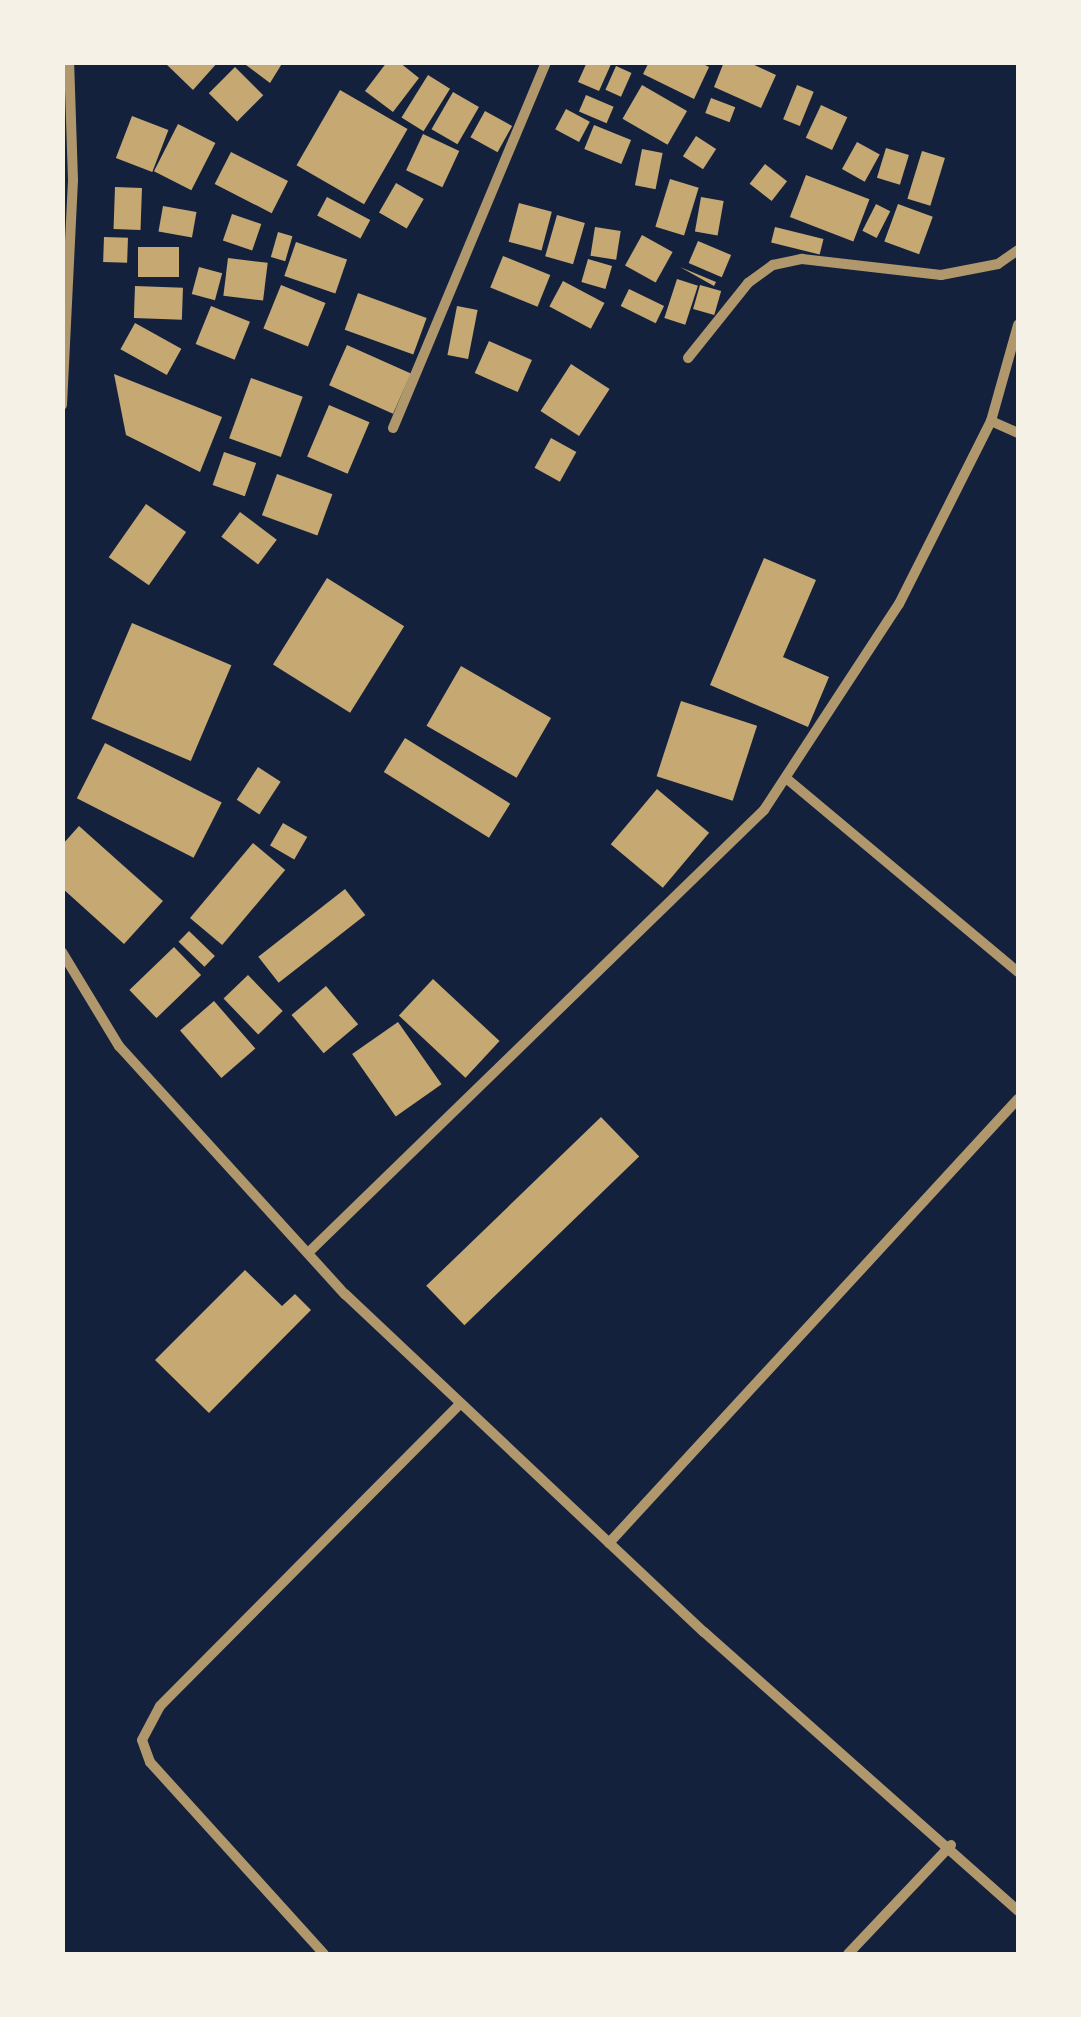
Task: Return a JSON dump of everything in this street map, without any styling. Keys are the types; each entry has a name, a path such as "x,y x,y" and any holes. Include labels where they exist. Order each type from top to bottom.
{"street":[{"path":"62,405 73,180 69,62"},
{"path":"394,428 546,62"},
{"path":"688,358 748,283 773,265 802,258 941,274 998,264 1018,250"},
{"path":"308,1253 764,810 899,604 991,421 1018,325"},
{"path":"991,421 1018,433"},
{"path":"786,778 1018,972"},
{"path":"62,952 120,1046 308,1253 460,1404 609,1543 1018,1910"},
{"path":"609,1543 1018,1098"},
{"path":"324,1954 150,1762 142,1740 160,1706 460,1404"},
{"path":"848,1954 951,1846"}],"building":[{"path":"164,62 218,62 193,90"},
{"path":"242,62 283,62 270,83"},
{"path":"387,62 399,62 419,78 393,112 365,91"},
{"path":"587,62 612,62 599,91 578,82"},
{"path":"649,62 699,62 709,67 694,99 643,74"},
{"path":"724,62 748,62 776,75 761,108 714,87"},
{"path":"616,66 632,73 621,97 605,90"},
{"path":"235,67 263,95 237,121 209,93"},
{"path":"428,75 450,89 424,131 402,117"},
{"path":"642,85 687,111 668,145 622,119"},
{"path":"797,85 814,92 800,126 783,119"},
{"path":"340,90 408,129 364,204 296,165"},
{"path":"453,92 479,107 457,144 432,129"},
{"path":"586,95 614,107 607,123 579,112"},
{"path":"711,98 735,107 730,122 705,113"},
{"path":"821,105 847,117 832,150 806,138"},
{"path":"566,109 590,122 579,142 555,129"},
{"path":"485,111 512,126 498,152 470,137"},
{"path":"132,116 168,130 152,172 116,158"},
{"path":"178,124 215,143 191,190 154,171"},
{"path":"594,125 631,140 621,164 584,149"},
{"path":"423,134 459,151 442,187 406,170"},
{"path":"696,136 716,149 703,169 683,156"},
{"path":"857,142 880,155 865,182 842,169"},
{"path":"886,148 909,155 900,185 877,178"},
{"path":"642,149 663,153 656,189 635,185"},
{"path":"922,151 945,158 930,206 907,199"},
{"path":"231,152 288,181 272,213 215,184"},
{"path":"765,164 787,181 772,201 750,184"},
{"path":"806,175 869,199 853,241 790,217"},
{"path":"670,179 699,188 684,236 655,227"},
{"path":"396,183 424,199 407,228 379,212"},
{"path":"115,187 142,188 141,230 114,229"},
{"path":"327,197 370,220 360,239 317,216"},
{"path":"701,197 724,201 718,235 695,231"},
{"path":"519,203 552,212 541,250 509,242"},
{"path":"876,204 890,211 877,238 862,231"},
{"path":"898,204 933,217 919,254 884,242"},
{"path":"163,206 196,212 192,238 158,232"},
{"path":"232,214 261,224 252,251 223,240"},
{"path":"557,215 585,223 573,264 545,256"},
{"path":"595,227 621,231 616,260 590,256"},
{"path":"775,227 824,239 820,255 771,243"},
{"path":"278,232 292,236 285,261 271,257"},
{"path":"642,235 673,252 656,283 625,266"},
{"path":"104,237 128,238 127,263 103,262"},
{"path":"698,241 731,255 722,277 689,263"},
{"path":"296,242 347,260 335,294 284,276"},
{"path":"138,247 179,247 179,277 138,277"},
{"path":"503,256 550,275 538,307 490,288"},
{"path":"228,258 268,263 263,301 223,296"},
{"path":"588,259 612,266 605,289 581,282"},
{"path":"199,267 222,273 215,300 192,294"},
{"path":"680,267 716,282 714,286"},
{"path":"677,279 698,286 685,325 664,318"},
{"path":"563,281 604,303 591,329 549,307"},
{"path":"281,285 326,303 308,347 263,329"},
{"path":"700,285 721,291 714,315 693,309"},
{"path":"135,286 183,288 182,320 134,318"},
{"path":"629,289 664,306 656,323 621,306"},
{"path":"358,293 427,318 413,355 345,330"},
{"path":"211,306 250,322 235,360 196,344"},
{"path":"457,306 478,310 468,359 447,355"},
{"path":"135,323 181,349 167,375 120,349"},
{"path":"489,341 532,360 518,392 475,373"},
{"path":"347,345 411,373 393,414 329,385"},
{"path":"571,364 610,389 579,436 541,411"},
{"path":"114,374 222,417 200,472 126,435"},
{"path":"251,378 303,397 281,457 229,438"},
{"path":"329,405 370,422 348,474 307,457"},
{"path":"551,438 576,452 560,482 535,468"},
{"path":"224,452 256,463 245,496 213,485"},
{"path":"277,474 332,494 317,536 262,515"},
{"path":"146,504 186,532 149,585 109,557"},
{"path":"240,512 277,540 258,564 221,537"},
{"path":"764,558 816,580 783,657 829,677 808,727 710,685"},
{"path":"327,578 404,626 350,713 273,665"},
{"path":"132,623 231,665 191,761 91,719"},
{"path":"461,666 551,718 517,778 426,726"},
{"path":"681,701 757,726 733,801 657,776"},
{"path":"405,738 510,804 489,838 384,772"},
{"path":"105,743 222,802 194,858 77,798"},
{"path":"258,767 281,782 259,814 237,800"},
{"path":"657,789 709,833 663,888 611,844"},
{"path":"283,823 307,837 294,860 270,846"},
{"path":"79,826 163,901 124,944 62,888 62,845"},
{"path":"253,843 285,870 222,945 190,918"},
{"path":"345,889 365,915 279,983 258,957"},
{"path":"189,931 215,956 204,967 179,942"},
{"path":"174,947 201,975 156,1018 129,990"},
{"path":"248,975 283,1011 258,1035 224,999"},
{"path":"433,979 500,1041 465,1078 399,1016"},
{"path":"326,986 358,1024 324,1053 292,1015"},
{"path":"214,1001 255,1049 221,1078 180,1031"},
{"path":"398,1022 442,1084 396,1116 352,1054"},
{"path":"601,1117 639,1157 464,1325 426,1286"},
{"path":"245,1270 282,1306 295,1294 311,1310 209,1413 155,1360"}]}
